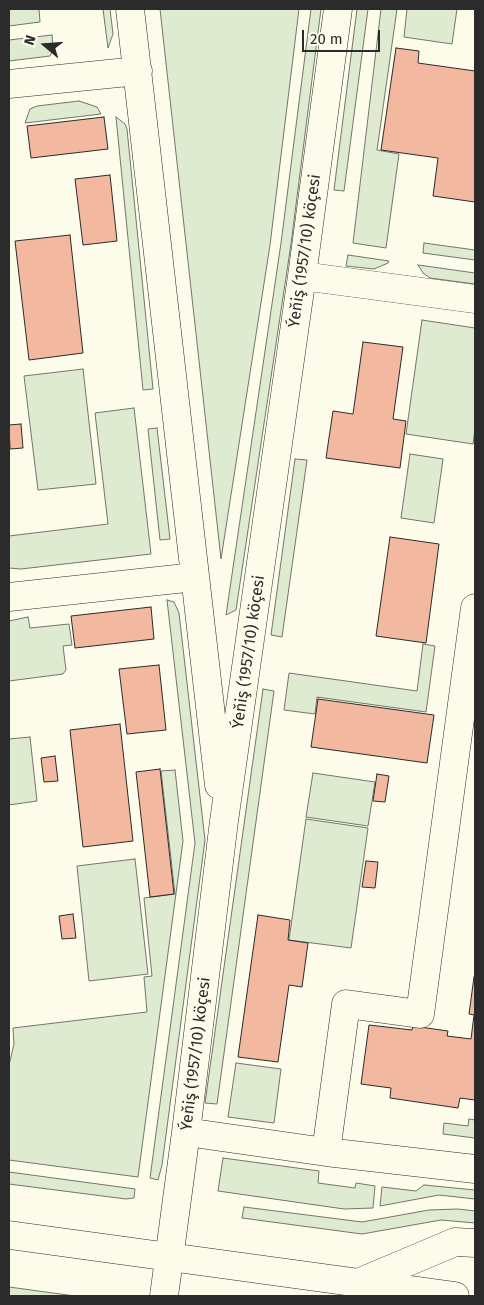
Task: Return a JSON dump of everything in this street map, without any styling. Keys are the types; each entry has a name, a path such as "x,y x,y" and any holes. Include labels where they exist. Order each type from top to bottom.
{"street":[{"path":"130,9 224,821"},
{"name":"Ýeňiş (1957/10) köçesi","path":"164,1296 224,821 338,9"},
{"path":"9,84 138,71"},
{"path":"302,276 475,299"},
{"path":"9,597 195,577"},
{"path":"326,1152 346,1004 420,1014 475,608"},
{"path":"186,1132 326,1152 475,1169"},
{"path":"9,1235 169,1257 366,1290 455,1296"},
{"path":"366,1290 455,1242 475,1243"}],"green space":[{"path":"9,9 39,9 40,22 9,26"},
{"path":"103,9 110,9 113,34 108,48"},
{"path":"160,9 299,9 270,245 221,559"},
{"path":"311,9 321,9 291,244 236,610 226,615 281,243"},
{"path":"357,9 368,9 344,191 334,190"},
{"path":"381,9 397,9 377,150 399,154 386,248 353,243"},
{"path":"407,9 457,9 452,44 404,37"},
{"path":"52,35 53,50 50,56 9,61 9,40"},
{"path":"79,101 97,107 101,114 25,123 30,109 37,106"},
{"path":"116,117 125,124 127,129 153,389 143,390"},
{"path":"424,243 475,250 475,260 423,253"},
{"path":"348,255 389,261 374,269 346,266"},
{"path":"418,265 475,273 475,284 430,278 423,273"},
{"path":"422,320 475,328 475,428 473,444 406,434"},
{"path":"83,369 96,484 38,490 24,376"},
{"path":"134,408 151,554 21,569 9,568 9,536 108,524 95,413"},
{"path":"157,428 170,539 160,540 148,429"},
{"path":"410,454 443,459 434,523 401,518"},
{"path":"295,459 307,460 282,637 271,635"},
{"path":"167,600 174,602 179,613 205,840 162,1165 158,1180 150,1178 195,843"},
{"path":"28,617 30,628 69,624 72,645 63,646 66,670 63,674 9,681 9,621"},
{"path":"423,644 435,646 426,712 317,697 315,714 284,710 289,673 417,691"},
{"path":"263,689 274,691 217,1104 205,1103"},
{"path":"30,737 37,801 9,805 9,739"},
{"path":"175,770 183,841 138,1177 9,1160 9,1065 14,1044 13,1028 147,1012 144,977 152,976 144,898 175,894 161,771"},
{"path":"313,773 375,782 368,826 306,817"},
{"path":"306,819 368,828 351,948 289,940"},
{"path":"135,859 148,974 89,981 77,866"},
{"path":"236,1063 281,1069 274,1123 228,1117"},
{"path":"469,1119 475,1120 475,1138 443,1134 444,1123 468,1126"},
{"path":"223,1158 319,1171 318,1183 355,1188 356,1183 375,1186 373,1208 344,1209 218,1191"},
{"path":"9,1172 135,1189 134,1198 126,1199 9,1184"},
{"path":"424,1185 475,1190 475,1199 439,1195 380,1206 382,1187 416,1191"},
{"path":"244,1207 362,1222 429,1210 458,1209 475,1211 475,1223 441,1220 362,1234 242,1218"},
{"path":"9,1287 75,1296 9,1296"}],"building":[{"path":"396,48 419,51 418,63 475,71 475,202 433,196 438,158 381,150"},
{"path":"104,117 108,149 31,158 27,126"},
{"path":"110,175 117,241 83,245 75,179"},
{"path":"70,235 83,353 29,360 15,241"},
{"path":"363,342 403,347 393,419 406,421 400,468 326,458 333,411 353,414"},
{"path":"21,424 23,448 10,449 9,425"},
{"path":"390,537 439,544 426,643 376,636"},
{"path":"151,607 154,639 75,648 71,616"},
{"path":"159,665 166,730 127,734 119,669"},
{"path":"318,699 434,715 427,763 311,747"},
{"path":"120,724 133,841 83,847 70,730"},
{"path":"55,756 58,781 44,782 41,758"},
{"path":"160,769 174,894 150,897 136,772"},
{"path":"377,774 389,776 385,802 373,801"},
{"path":"366,861 378,862 375,888 362,887"},
{"path":"73,914 76,938 62,939 59,916"},
{"path":"258,915 290,920 288,940 308,943 302,987 289,985 278,1062 238,1057"},
{"path":"474,977 475,1100 460,1098 458,1108 390,1098 391,1088 361,1084 369,1025 412,1030 413,1026 448,1031 447,1036 471,1039 474,1015 469,1014"}]}
